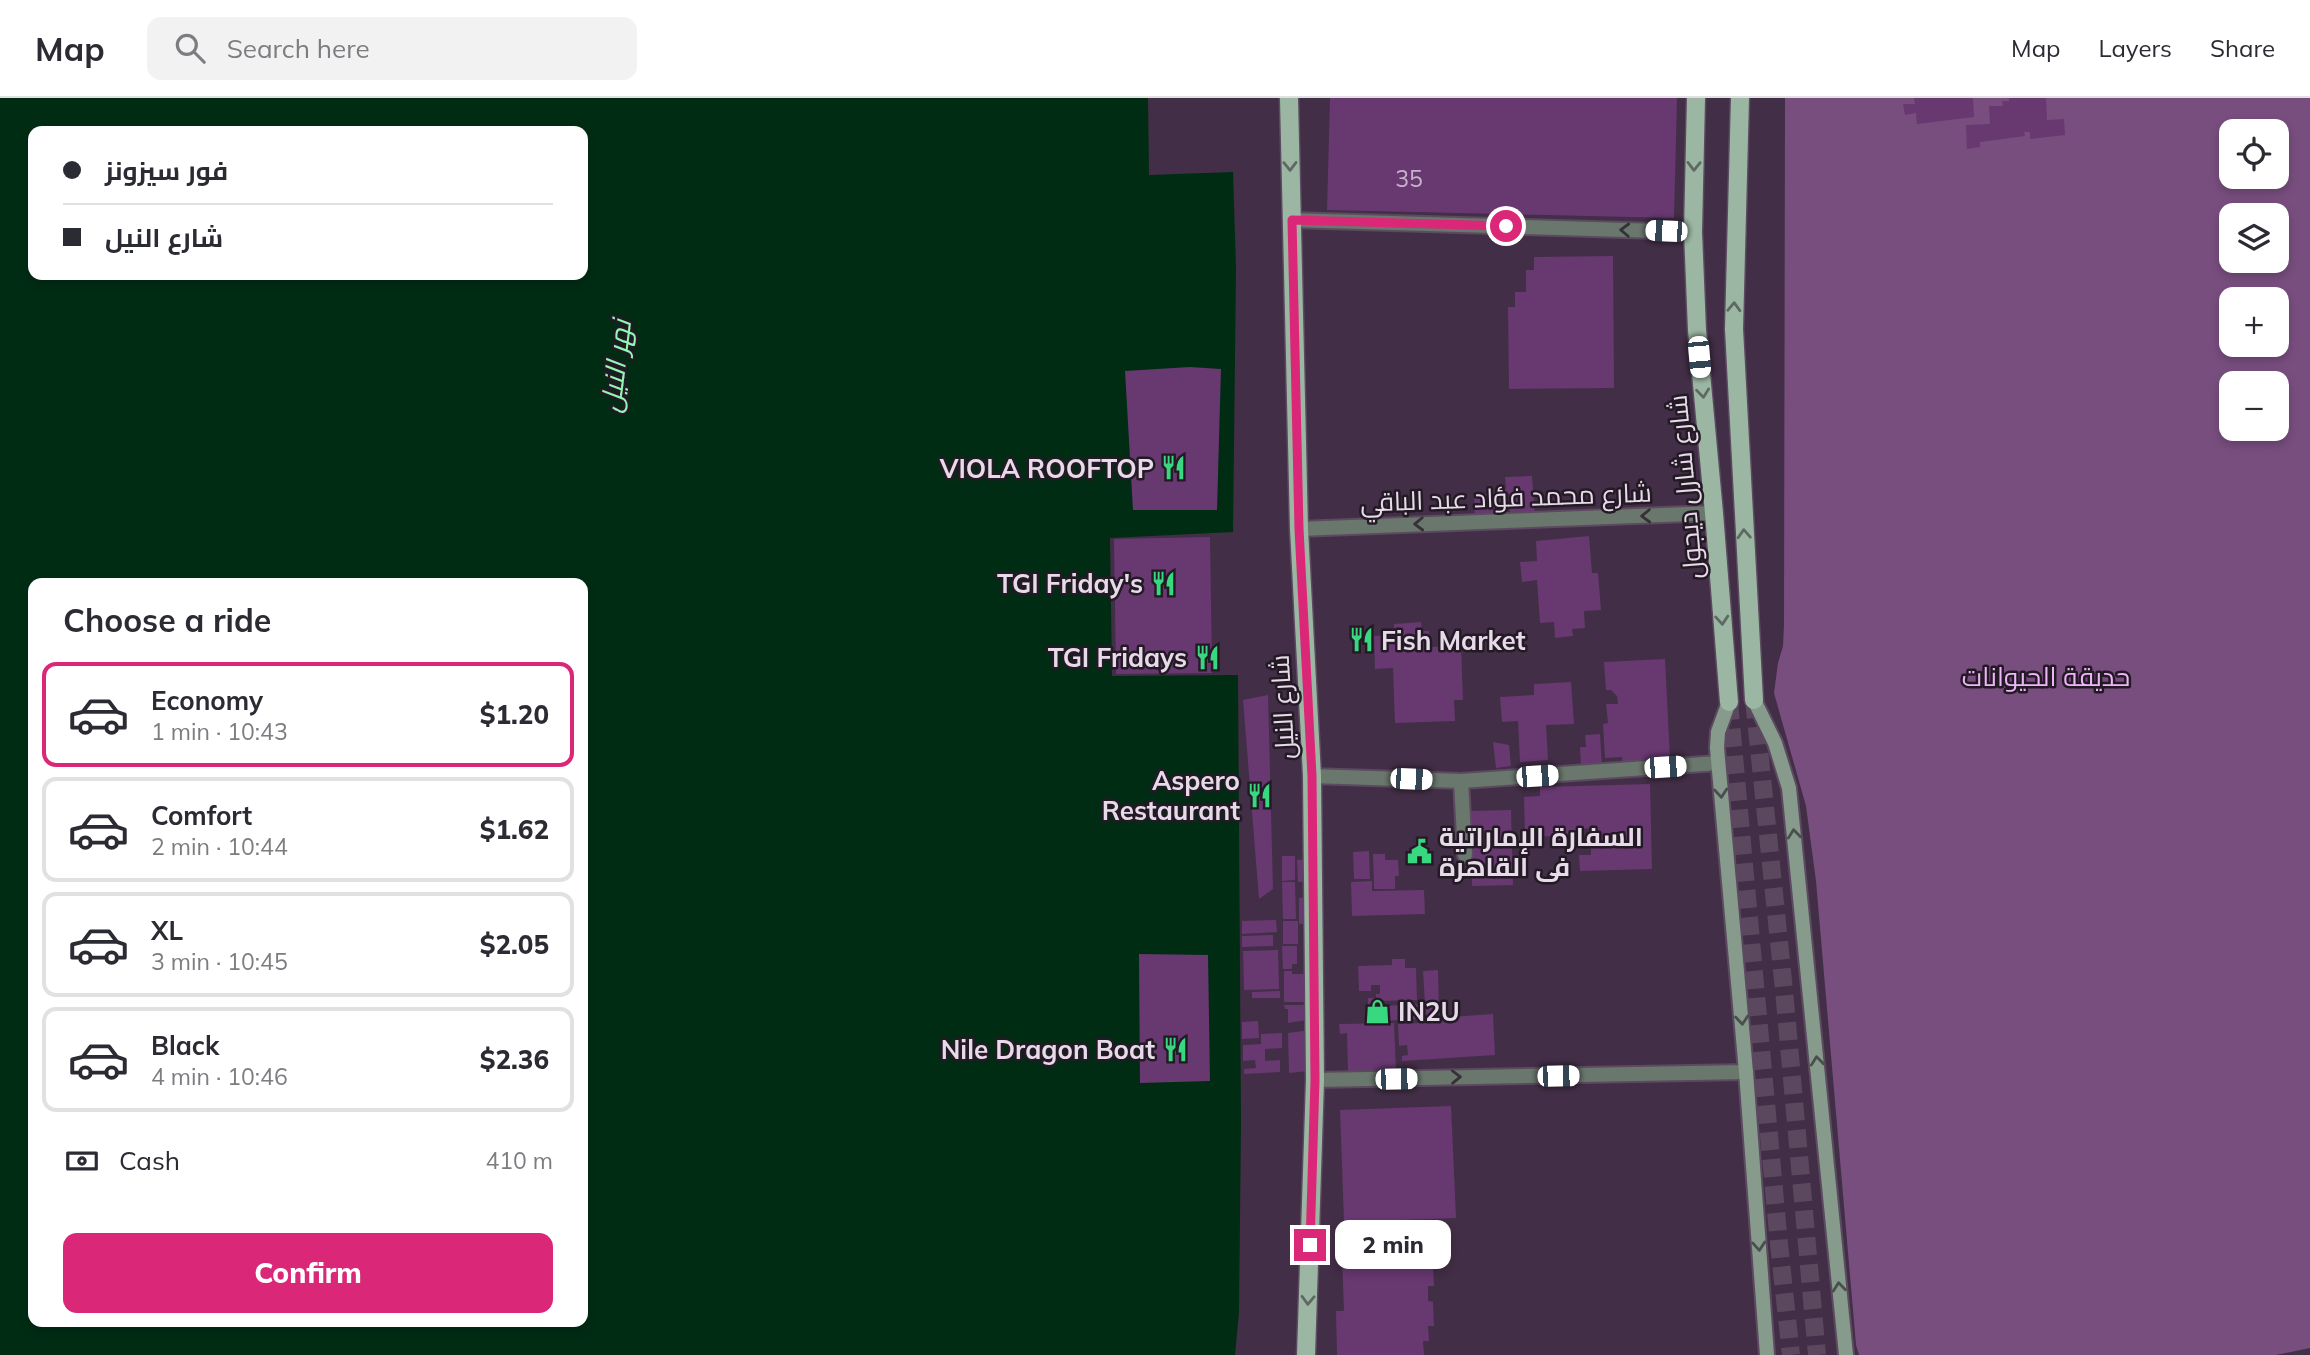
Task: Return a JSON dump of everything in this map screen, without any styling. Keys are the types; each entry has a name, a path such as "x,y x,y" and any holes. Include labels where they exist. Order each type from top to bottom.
{"main road":[{"name":"شارع النيل","path":"1289,98 1299,529 1312,776 1315,1080 1306,1355"},
{"name":"شارع شارل ديجول","path":"1696,98 1693,232 1696,330 1729,702"},
{"name":"شارع شارل ديجول","path":"1740,98 1734,329 1754,701"}],"street":[{"path":"1292,220 1693,232"},
{"name":"شارع محمد فؤاد عبد الباقي","path":"1299,529 1714,513"},
{"path":"1754,701 1775,743 1789,788 1846,1355"},
{"path":"1729,702 1718,732 1718,764 1746,1072 1767,1355"},
{"path":"1312,776 1461,780 1718,764"},
{"path":"1461,780 1465,855"},
{"path":"1315,1080 1746,1072"}],"green space":[{"name":"حديقة الحيوانات","path":"1785,98 2310,98 2310,1348 2276,1355 1859,1355 1816,881 1806,806 1774,693 1783,646"}],"water":[{"name":"نهر النيل","path":"0,98 1148,98 1149,175 1233,172 1236,268 1233,532 1110,538 1112,676 1238,675 1241,1123 1239,1312 1235,1355 0,1355"}],"building":[{"path":"1330,98 1677,98 1674,218 1327,210"},
{"path":"1914,98 1973,98 1974,117 1917,124 1916,113 1905,115 1903,104 1915,104"},
{"path":"2009,98 2046,98 2047,120 2064,119 2065,135 2030,139 2030,132 2024,132 2025,136 1980,142 1980,147 1967,149 1966,125 1990,124 1989,106 2003,106 2002,101 2009,101"},
{"path":"1613,256 1614,388 1509,389 1508,307 1515,307 1515,292 1526,292 1526,270 1534,270 1534,257"},
{"name":"VIOLA ROOFTOP","path":"1190,367 1221,369 1217,510 1133,510 1125,371"},
{"path":"1532,476 1535,515 1510,516 1509,493 1499,493 1500,517 1475,519 1474,495 1506,489 1505,477"},
{"path":"1589,536 1592,573 1598,573 1601,610 1584,611 1585,628 1572,629 1573,636 1555,638 1554,622 1540,623 1537,580 1522,582 1520,562 1537,561 1536,541"},
{"name":"TGI Friday's","path":"1210,537 1212,673 1116,674 1114,539"},
{"path":"1421,622 1422,631 1429,631 1430,647 1461,646 1463,700 1454,700 1455,721 1395,723 1393,668 1375,669 1374,636 1394,635 1394,624"},
{"path":"1665,659 1670,759 1623,762 1622,757 1605,758 1603,724 1608,723 1606,704 1618,704 1617,696 1611,690 1606,690 1604,662"},
{"path":"1571,682 1574,724 1546,725 1548,760 1520,762 1518,721 1502,722 1500,697 1534,695 1534,684"},
{"name":"Aspero Restaurant","path":"1268,695 1273,889 1259,899 1243,700"},
{"path":"1600,734 1602,766 1581,767 1580,747 1586,747 1585,735"},
{"path":"1493,742 1509,745 1511,766 1496,768"},
{"path":"1650,784 1652,869 1580,871 1579,855 1591,855 1590,828 1583,829 1583,834 1577,834 1577,840 1556,841 1556,836 1525,837 1524,797 1540,796 1540,787"},
{"path":"1511,810 1513,885 1472,886 1470,811"},
{"path":"1369,851 1370,879 1354,879 1353,852"},
{"path":"1373,854 1385,854 1385,860 1398,860 1399,876 1395,876 1395,889 1374,889"},
{"path":"1282,856 1295,856 1295,880 1282,881"},
{"path":"1310,859 1310,881 1298,882 1297,860"},
{"path":"1372,881 1372,891 1424,890 1425,914 1352,916 1351,882"},
{"path":"1282,882 1295,882 1296,919 1283,919"},
{"path":"1309,897 1310,924 1299,924 1299,898"},
{"path":"1276,920 1277,932 1242,934 1242,921"},
{"path":"1283,921 1298,921 1298,944 1283,944"},
{"path":"1273,935 1273,946 1242,947 1242,936"},
{"path":"1282,946 1297,946 1297,964 1292,964 1292,969 1283,969"},
{"path":"1278,950 1279,989 1244,990 1243,951"},
{"name":"Nile Dragon Boat","path":"1139,954 1208,955 1210,1081 1140,1083"},
{"path":"1392,959 1405,959 1405,968 1416,968 1417,1000 1379,1001 1379,1010 1368,1010 1368,998 1376,998 1376,994 1380,994 1380,985 1371,985 1371,991 1359,991 1358,966 1392,965"},
{"path":"1438,970 1439,1014 1416,1015 1416,1019 1383,1021 1382,1006 1425,1004 1423,971"},
{"path":"1284,971 1307,974 1307,1002 1284,1002"},
{"path":"1280,991 1280,998 1252,998 1252,992"},
{"path":"1284,1005 1306,1005 1307,1020 1288,1023 1288,1009 1285,1009"},
{"path":"1493,1014 1495,1055 1402,1061 1402,1056 1408,1055 1407,1045 1399,1046 1398,1024 1421,1023 1420,1019"},
{"path":"1258,1021 1259,1038 1242,1039 1242,1022"},
{"path":"1394,1023 1396,1070 1348,1071 1347,1033 1340,1034 1339,1024"},
{"path":"1311,1030 1318,1070 1289,1073 1288,1033"},
{"path":"1282,1033 1282,1048 1265,1049 1265,1061 1280,1060 1280,1072 1244,1074 1244,1069 1256,1068 1255,1060 1243,1061 1243,1045 1261,1044 1261,1034"},
{"path":"1451,1106 1456,1218 1344,1222 1340,1110"},
{"path":"1432,1243 1434,1286 1428,1286 1428,1301 1433,1302 1434,1326 1428,1326 1429,1341 1423,1341 1424,1355 1337,1355 1336,1311 1344,1311 1342,1257 1364,1257 1364,1245"}],"tunnel":[{"path":"1754,700 1817,1355"},
{"path":"1729,702 1791,1355"}],"place":[{"name":"VIOLA ROOFTOP","path":"1174,468"},
{"name":"TGI Friday's","path":"1163,583"},
{"name":"Fish Market","path":"1361,640"},
{"name":"TGI Fridays","path":"1207,657"},
{"name":"Aspero Restaurant","path":"1260,795"},
{"name":"السفارة الإماراتية فى القاهرة","path":"1419,851"},
{"name":"IN2U","path":"1378,1011"},
{"name":"Nile Dragon Boat","path":"1175,1049"}],"route":[{"path":"1310,1245 1315,1080 1312,776 1299,529 1292,220 1506,226"}]}
